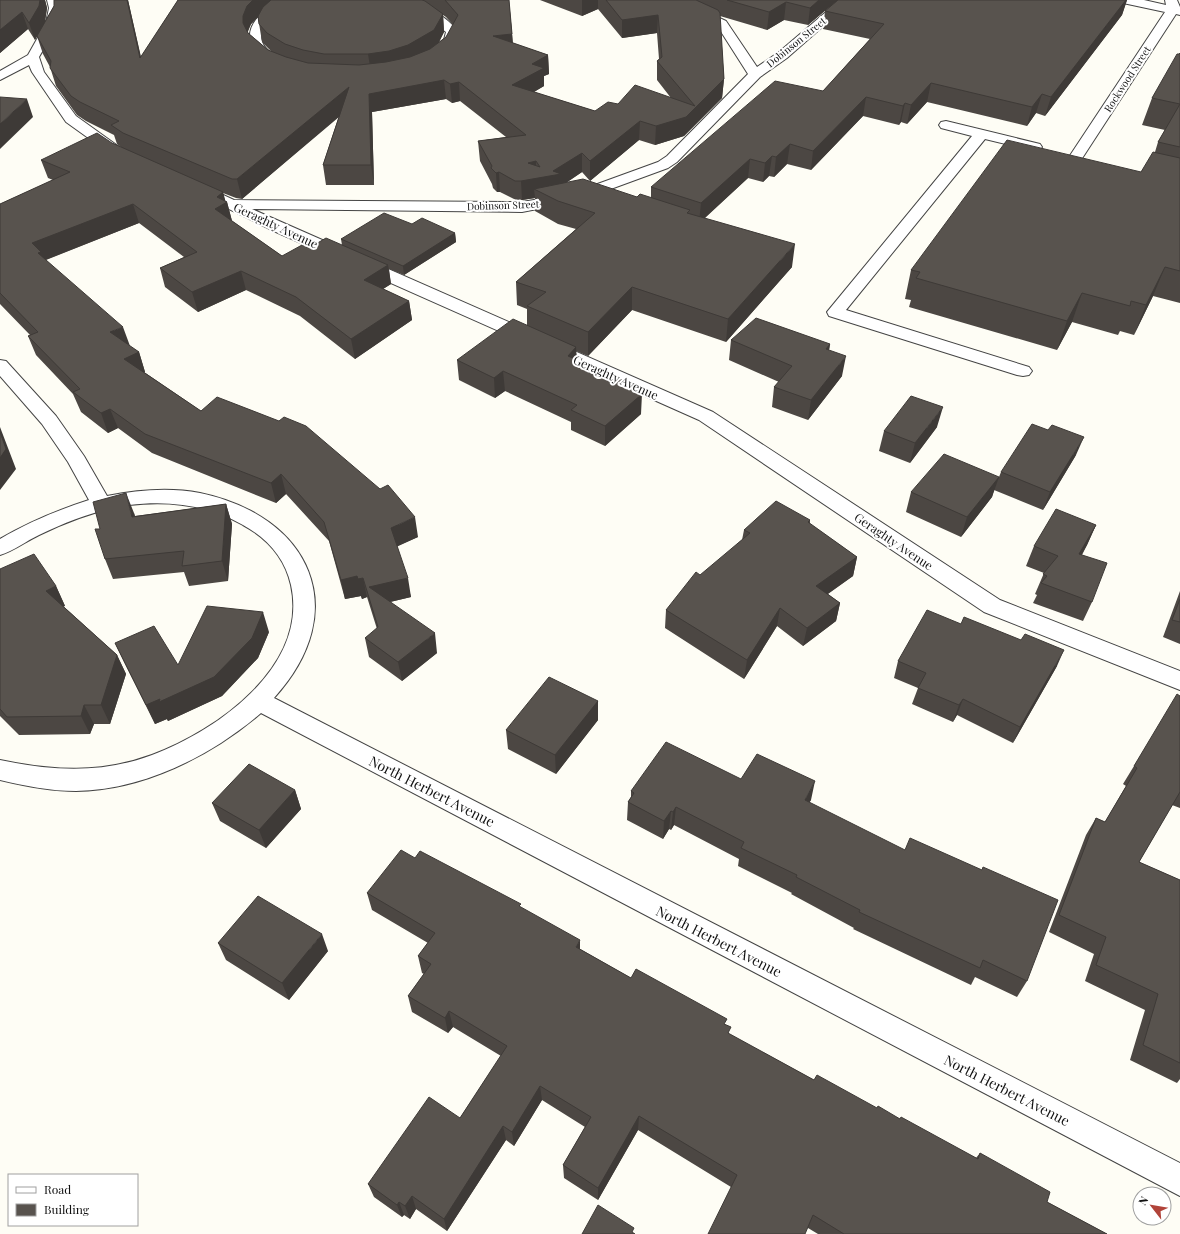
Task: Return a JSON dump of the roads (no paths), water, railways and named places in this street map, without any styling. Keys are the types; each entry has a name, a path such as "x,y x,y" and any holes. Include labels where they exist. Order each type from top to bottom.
{"street":[{"path":"0,76 33,58 52,27 56,7 53,0"},
{"path":"282,66 263,54 255,43 254,34 267,14 284,0"},
{"path":"396,0 435,16 446,24 452,32 450,42 427,62"},
{"path":"671,0 722,24 755,74"},
{"name":"Dobinson Street","path":"232,204 522,207 573,198 589,193 663,166 725,106 755,74 783,55 847,0"},
{"path":"1127,0 1175,7"},
{"name":"Rockwood Street","path":"1076,157 1175,7"},
{"path":"33,58 38,72 71,119 123,157 130,160"},
{"path":"946,125 1046,150"},
{"path":"981,134 835,312 1024,371"},
{"path":"1061,154 1090,161"},
{"name":"Geraghty Avenue","path":"184,182 232,204 282,230 706,416 992,606 1180,681"},
{"path":"589,193 608,199"},
{"path":"0,365 49,420 77,461 101,504"},
{"path":"0,548 20,535 46,522 101,504 130,499 158,497 184,498 208,502 231,508 252,519 271,532 284,547 294,563 301,582 305,605 302,630 293,654 279,678 259,701 234,723 205,741 169,758 134,771 101,778 63,782 30,778 0,770"},
{"name":"North Herbert Avenue","path":"259,701 1180,1180"}]}
